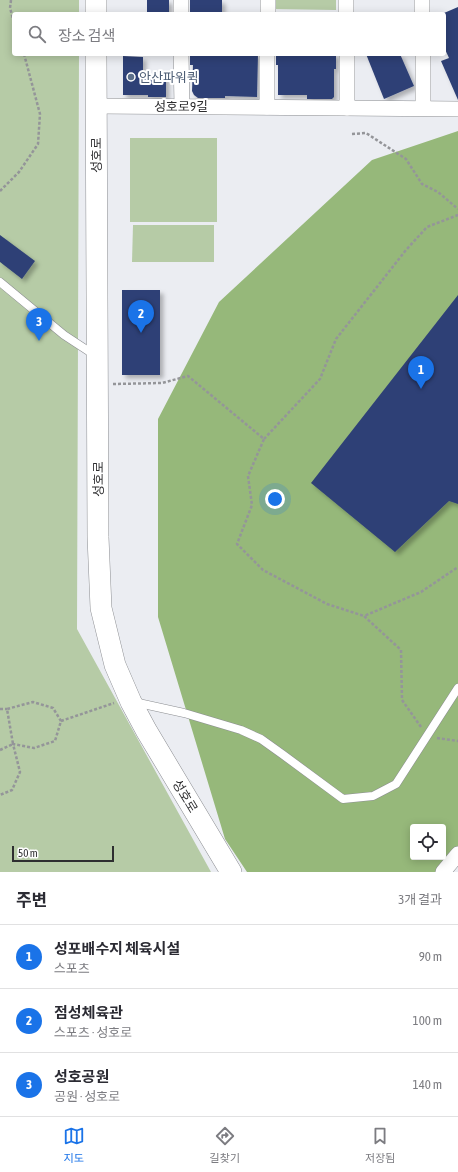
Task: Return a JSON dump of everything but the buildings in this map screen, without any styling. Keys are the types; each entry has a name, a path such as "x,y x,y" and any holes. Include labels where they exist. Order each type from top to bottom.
{"street":[{"path":"96,0 96,12"},
{"path":"181,0 181,12"},
{"path":"268,0 268,12"},
{"path":"346,0 346,12"},
{"path":"422,0 422,12"},
{"name":"성호로","path":"96,56 98,537 102,608 115,665 130,700 146,730 231,872"},
{"path":"182,56 182,106"},
{"path":"267,56 267,107"},
{"path":"347,56 347,108"},
{"path":"423,56 423,108"},
{"name":"성호로9길","path":"96,106 458,109"},
{"path":"443,872 458,854"}],"lane":[{"path":"0,282 64,335 97,357"},
{"path":"130,700 184,713 241,730 260,739 343,799 373,796 396,784 458,688"}],"path":[{"path":"10,0 12,15"},
{"path":"0,191 19,172 38,144 40,114 25,56"},
{"path":"352,134 366,133 406,159 422,184 438,192 458,209"},
{"path":"458,215 427,227 406,250 336,339 320,379 264,439 248,476 252,505 237,544 263,570 327,604 364,616 401,650 402,700 427,737 458,740"},
{"path":"98,384 162,383 188,376 264,439"},
{"path":"364,616 421,592 458,567"},
{"path":"61,721 130,700"},
{"path":"0,709 7,709 33,702 53,708 61,721 55,741 34,748 13,744 0,750"},
{"path":"0,795 12,790 20,772 7,709"}],"green space":[{"path":"0,0 79,0 79,12 12,12 12,56 79,56 77,629 211,872 0,872"},
{"path":"272,0 336,0 336,10 271,9"},
{"path":"458,131 458,846 437,872 247,872 225,839 158,617 158,419 219,302 372,160"},
{"path":"130,138 217,138 217,222 130,222"},
{"path":"133,225 214,225 214,262 132,262"}],"place":[{"name":"안산파워퀵","path":"131,77"},
{"name":"점성체육관","path":"141,333"},
{"name":"성호공원","path":"39,341"},
{"name":"성포배수지 체육시설","path":"421,389"}]}
